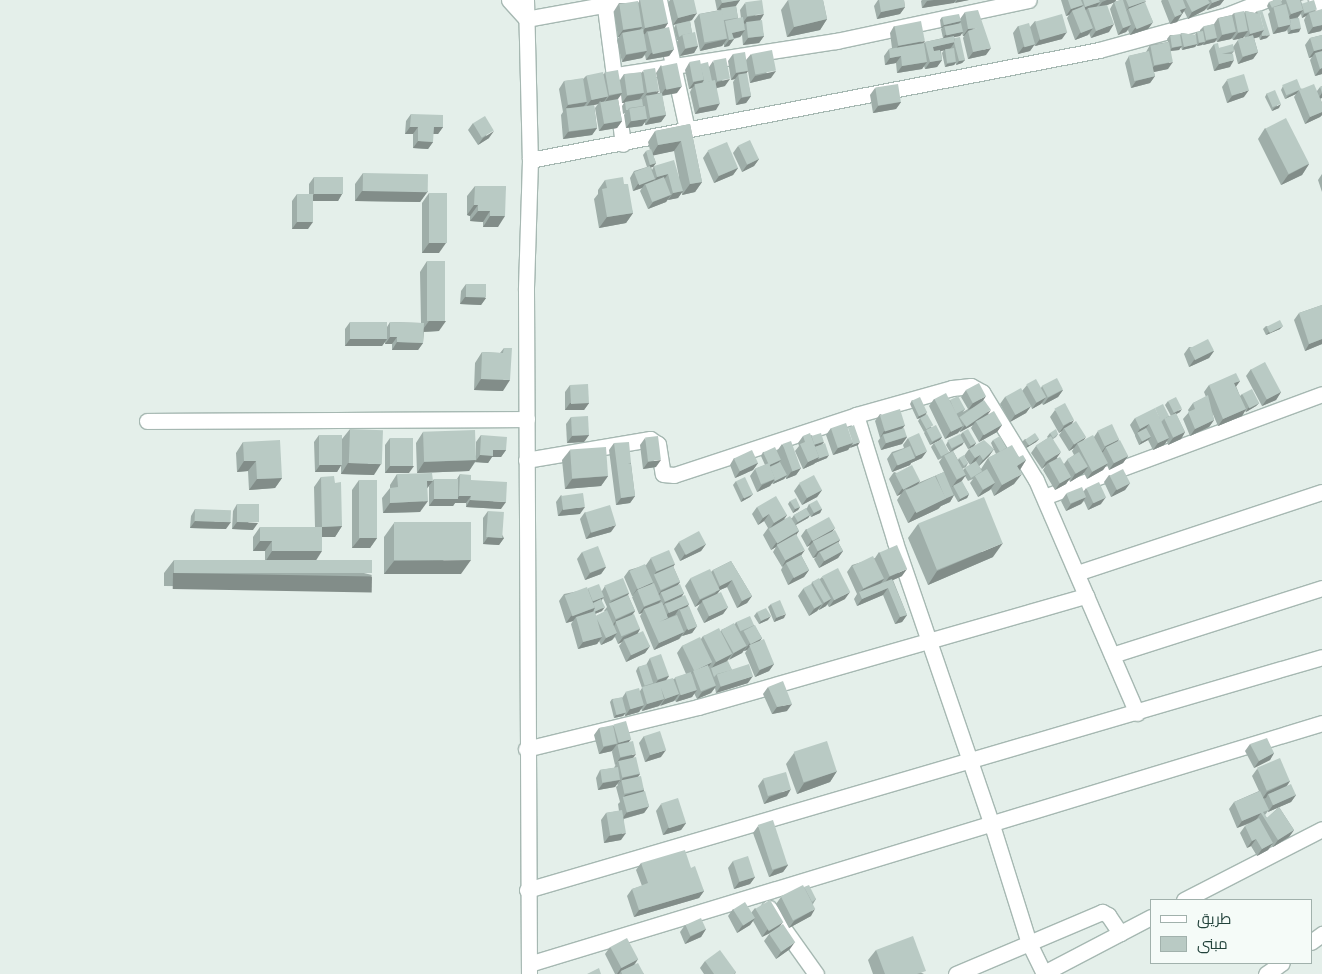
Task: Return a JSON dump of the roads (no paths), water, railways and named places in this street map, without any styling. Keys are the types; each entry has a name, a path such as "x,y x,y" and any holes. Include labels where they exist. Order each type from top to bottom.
{"street":[{"path":"509,0 526,19"},
{"path":"526,0 530,160 526,460 526,749 529,969 991,822 1322,723"},
{"path":"526,19 604,2 631,0"},
{"path":"659,0 687,129"},
{"path":"616,74 674,67 836,41 1000,3 1029,0"},
{"path":"1222,0 1227,15"},
{"path":"530,160 623,144 687,129 1099,50 1227,15 1265,0"},
{"path":"1316,0 1322,18"},
{"path":"604,2 616,74 623,144"},
{"path":"526,460 650,439 658,444 663,474 674,475 856,414 952,388 972,386 982,392 1044,497 1137,713"},
{"path":"1044,497 1322,394"},
{"path":"856,414 1029,943 1044,974 1150,918"},
{"path":"147,421 527,419"},
{"path":"1076,573 1322,492"},
{"path":"1112,655 1322,588"},
{"path":"526,749 698,707 1086,596"},
{"path":"527,890 1137,713 1322,657"},
{"path":"1186,899 1322,829"},
{"path":"758,895 816,974"},
{"path":"956,974 1102,912 1108,915 1120,933"},
{"path":"1266,974 1281,964"}]}
